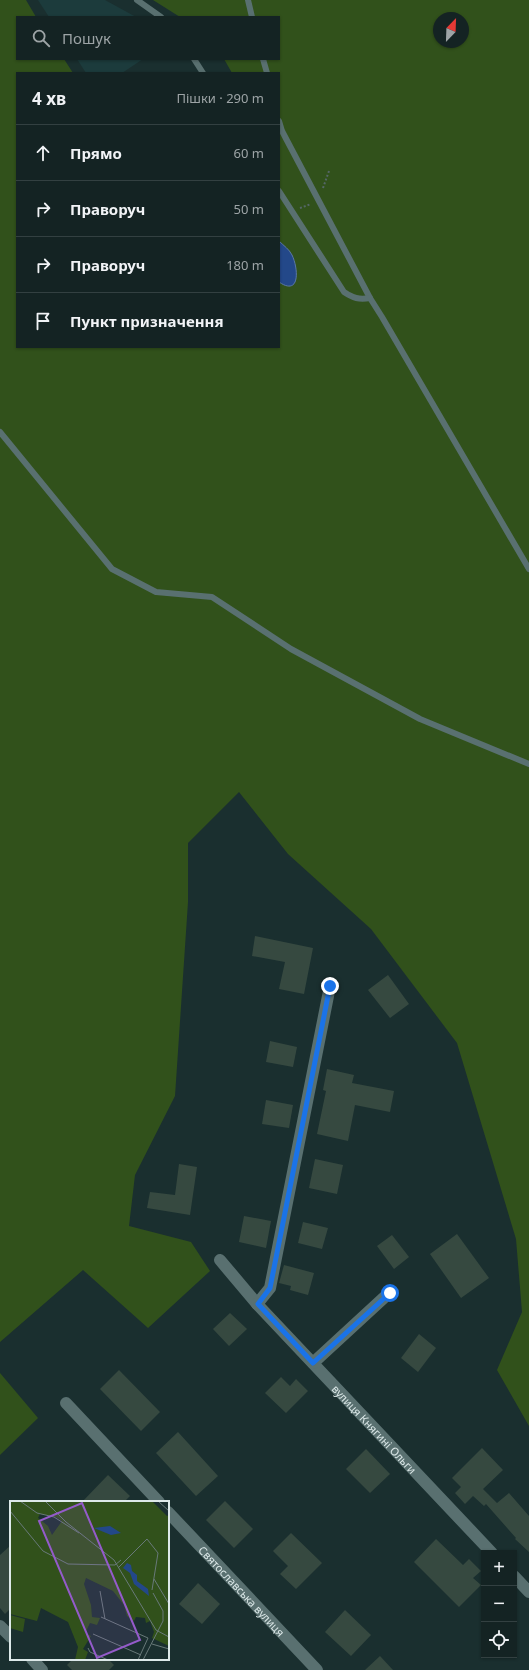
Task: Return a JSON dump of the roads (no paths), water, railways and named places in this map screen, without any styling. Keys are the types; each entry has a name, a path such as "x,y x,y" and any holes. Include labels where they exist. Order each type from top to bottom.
{"street":[{"path":"258,1304 270,1288 330,986"},
{"name":"вулиця Княгині Ольги","path":"220,1260 258,1304 489,1550"},
{"path":"313,1363 390,1293"},
{"path":"66,1403 158,1501"},
{"name":"Святославська вулиця","path":"169,1513 317,1670"},
{"path":"517,1579 529,1592"},
{"path":"0,1626 10,1636"},
{"path":"33,1660 42,1670"}],"lane":[{"path":"137,0 160,16"},
{"path":"248,0 252,16"},
{"path":"195,60 203,72"},
{"path":"263,60 267,72"},
{"path":"280,124 282,131 370,298 529,569"},
{"path":"280,193 344,292 352,297 362,300 370,298"},
{"path":"0,432 112,569 156,592 212,597 291,648 420,719 529,764"}],"water":[{"path":"280,242 292,255 296,266 296,279 294,283 291,286 286,286 280,283"}]}
